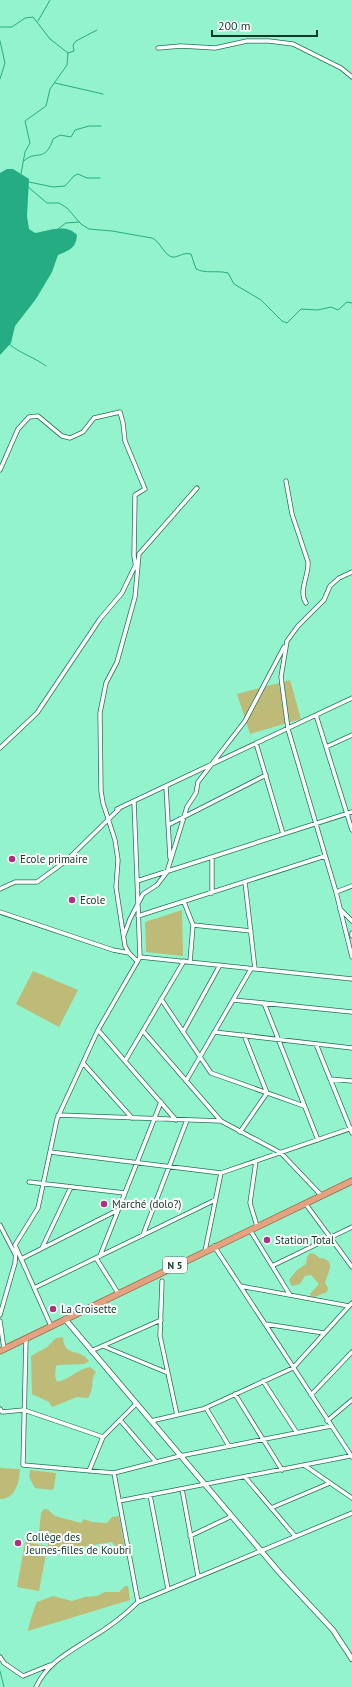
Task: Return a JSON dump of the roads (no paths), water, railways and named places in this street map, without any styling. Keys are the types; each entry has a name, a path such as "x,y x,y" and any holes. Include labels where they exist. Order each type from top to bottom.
{"highway":[{"name":"N 5","path":"2,1350 214,1246 352,1181"}],"main road":[{"path":"65,1319 261,1550 334,1630 352,1659"}],"street":[{"path":"158,48 181,46 215,48 247,41 293,44 341,68 352,76"},
{"path":"0,470 18,429 29,416 38,416 62,436 70,438 83,432 94,418 120,412 125,441 145,489 135,495 134,556 136,575"},
{"path":"286,481 292,514 308,562 302,594 306,603"},
{"path":"0,748 37,713 100,619 122,593 139,554 196,488"},
{"path":"137,961 129,953 125,946 116,887 118,860 115,840 103,803 101,791 100,713 106,683 116,662 135,597 139,554"},
{"path":"124,936 143,894 157,884 169,871 177,835 187,807 196,793 198,782 245,721 287,641 298,626 324,600 330,586 339,578 352,572"},
{"path":"287,641 281,677 288,728 336,892 352,957"},
{"path":"0,889 15,882 37,882 66,861 109,820 119,808 352,698"},
{"path":"316,715 352,830"},
{"path":"326,747 352,735"},
{"path":"256,743 283,834"},
{"path":"168,825 266,776"},
{"path":"166,786 170,863"},
{"path":"14,1253 16,1248 15,1245 38,1208 58,1115 98,1030 140,957 134,801"},
{"path":"137,881 352,812"},
{"path":"138,916 325,856"},
{"path":"212,857 212,893"},
{"path":"186,1081 233,1000 253,969 251,931 244,882"},
{"path":"336,892 352,886"},
{"path":"184,902 193,925 190,962"},
{"path":"340,909 352,921"},
{"path":"0,912 52,928 113,950 129,953"},
{"path":"193,925 251,931"},
{"path":"140,957 352,979"},
{"path":"125,1061 184,962"},
{"path":"183,1032 220,965"},
{"path":"161,999 211,1073 304,1106"},
{"path":"233,1000 352,1012"},
{"path":"264,1003 318,1140"},
{"path":"98,1030 176,1120"},
{"path":"143,1031 221,1121 281,1152 321,1195"},
{"path":"214,1032 352,1048"},
{"path":"244,1035 267,1093"},
{"path":"316,1044 352,1133"},
{"path":"83,1063 132,1118"},
{"path":"330,1080 352,1081"},
{"path":"240,1132 267,1093"},
{"path":"100,1256 161,1102"},
{"path":"58,1115 221,1121"},
{"path":"143,1235 187,1120"},
{"path":"50,1152 221,1173 350,1129"},
{"path":"256,1161 250,1202 256,1226"},
{"path":"205,1251 221,1173"},
{"path":"29,1182 125,1192"},
{"path":"42,1248 71,1186"},
{"path":"34,1288 215,1200"},
{"path":"305,1203 352,1267"},
{"path":"22,1260 42,1248 118,1210"},
{"path":"0,1225 14,1253 15,1264 0,1315"},
{"path":"272,1266 352,1227"},
{"path":"250,1229 290,1295"},
{"path":"119,1501 351,1457 214,1246"},
{"path":"16,1248 51,1326"},
{"path":"14,1253 22,1260"},
{"path":"96,1258 118,1293"},
{"path":"162,1281 160,1336 177,1414"},
{"path":"240,1286 351,1305"},
{"path":"151,1421 206,1408 293,1368 351,1305"},
{"path":"91,1351 160,1320"},
{"path":"0,1321 2,1350"},
{"path":"265,1324 324,1333"},
{"path":"26,1338 23,1465 114,1473 180,1456 331,1426"},
{"path":"103,1346 168,1373"},
{"path":"310,1395 352,1352"},
{"path":"263,1381 297,1433"},
{"path":"234,1394 282,1470"},
{"path":"328,1421 352,1400"},
{"path":"88,1471 103,1437 136,1404"},
{"path":"206,1408 229,1446"},
{"path":"0,1409 2,1412 24,1410 103,1437"},
{"path":"120,1420 156,1462"},
{"path":"304,1465 352,1498"},
{"path":"114,1473 138,1602"},
{"path":"245,1477 295,1536"},
{"path":"271,1508 330,1483"},
{"path":"182,1490 198,1576"},
{"path":"150,1495 168,1589"},
{"path":"0,1657 4,1663 23,1676 51,1664 109,1627 138,1602 352,1512"},
{"path":"190,1536 232,1516"},
{"path":"36,1687 51,1664"}],"waterway":[{"path":"38,21 50,0"},
{"path":"0,27 12,27 25,18 33,17 50,39 68,53 67,65 50,89 46,106 25,121 30,143 25,152 21,174"},
{"path":"68,53 74,51 73,45 76,41 97,30"},
{"path":"0,41 5,63 0,79"},
{"path":"55,83 103,94"},
{"path":"24,161 32,156 43,154 50,147 53,139 60,135 71,137 75,130 89,126 101,126"},
{"path":"29,182 53,187 65,186 74,176 78,174 87,178 100,178"},
{"path":"27,186 47,203 59,203 67,208 81,224 89,229 112,231 152,238 169,256 176,257 191,254 196,269 228,273 234,284 261,300 282,321 287,323 301,309 318,310 331,307 338,310 347,302 352,303"},
{"path":"58,229 66,223 79,222"},
{"path":"9,344 46,366"},
{"path":"0,1671 4,1687"}],"place":[{"name":"Ecole primaire","path":"12,859"},
{"name":"Ecole","path":"72,900"},
{"name":"Marché (dolo?)","path":"104,1204"},
{"name":"Station Total","path":"267,1240"},
{"name":"La Croisette","path":"53,1309"},
{"name":"Collège des Jeunes-filles de Koubri","path":"18,1543"}]}
